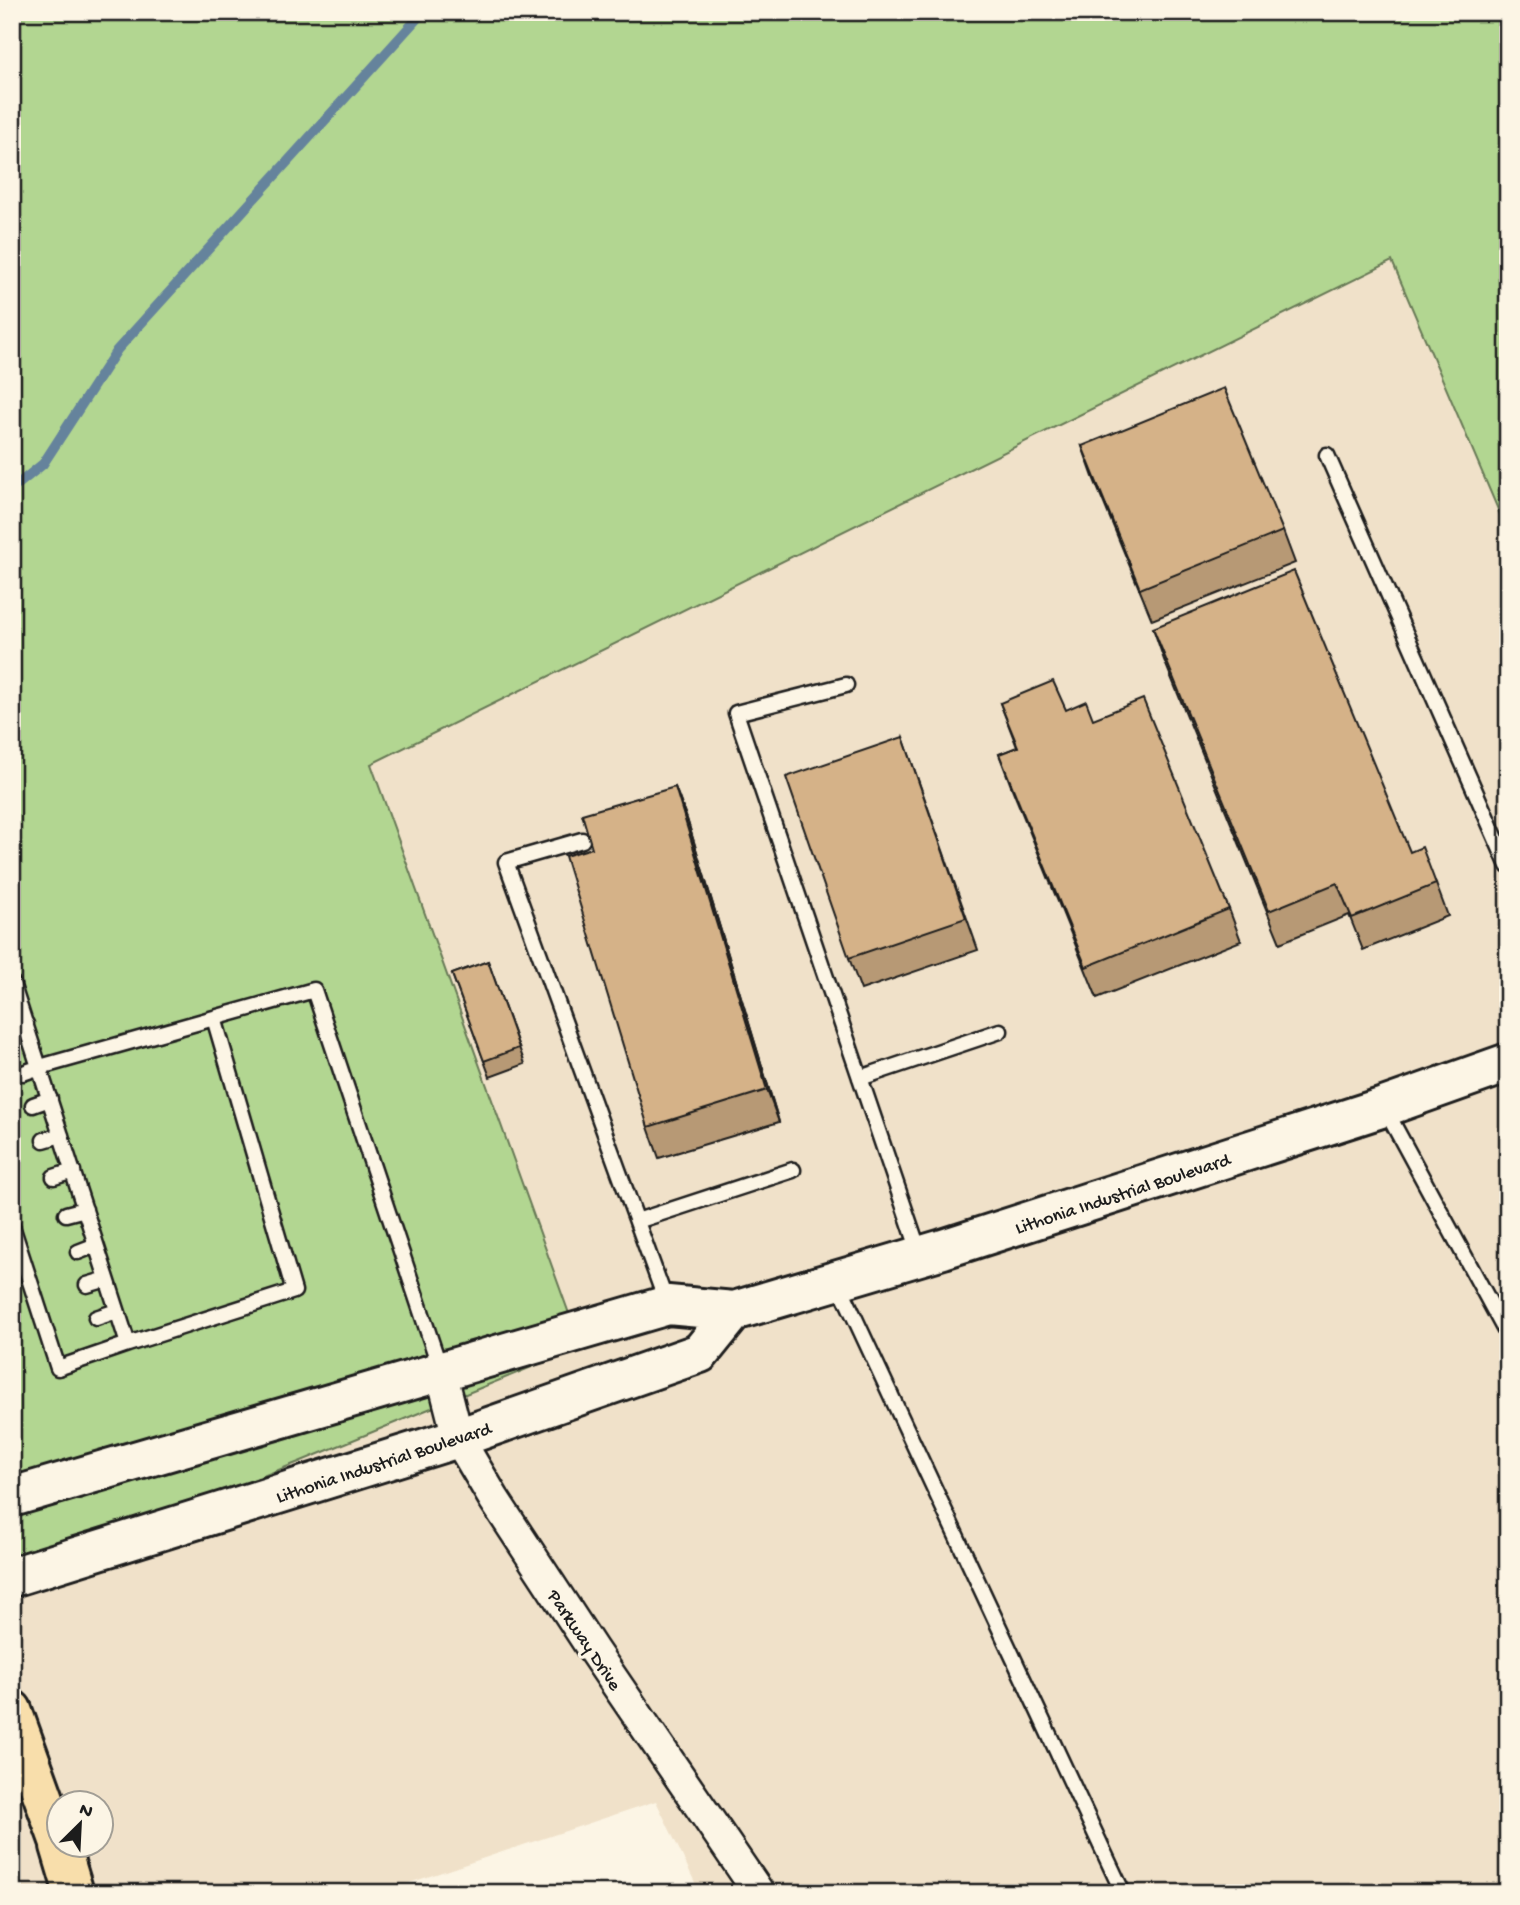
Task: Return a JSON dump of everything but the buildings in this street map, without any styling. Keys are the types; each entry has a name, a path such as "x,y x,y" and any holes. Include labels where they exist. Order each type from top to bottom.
{"main road":[{"name":"Lithonia Industrial Boulevard","path":"12,1497 668,1305 734,1311 921,1255 1384,1107 1508,1063"},
{"name":"Lithonia Industrial Boulevard","path":"12,1577 458,1438 700,1353 734,1311"},
{"path":"12,1710 46,1805"},
{"path":"65,1860 74,1893"}],"street":[{"name":"Parkway Drive","path":"441,1371 458,1438 494,1499 593,1650 759,1893"}],"lane":[{"path":"1327,455 1508,866"},
{"path":"846,685 737,713 921,1255"},
{"path":"582,840 506,862 668,1305"},
{"path":"12,983 19,1026 40,1067 128,1344"},
{"path":"23,1073 314,990 441,1371"},
{"path":"16,1228 52,1333 58,1368 294,1291 214,1018"},
{"path":"860,1078 1000,1031"},
{"path":"33,1105 50,1099"},
{"path":"1384,1107 1508,1336"},
{"path":"44,1140 61,1135"},
{"path":"637,1221 793,1170"},
{"path":"54,1177 73,1171"},
{"path":"66,1214 85,1209"},
{"path":"78,1251 96,1245"},
{"path":"87,1285 107,1279"},
{"path":"837,1280 1123,1893"},
{"path":"96,1318 117,1311"}],"shaded area":[{"path":"1392,261 1508,533 1508,1893 700,1893 656,1801 379,1893 12,1893 12,1574 299,1462 580,1347 371,764"}],"green space":[{"path":"12,12 1508,12 1508,533 1392,261 371,764 581,1347 299,1462 12,1574"}],"waterway":[{"path":"12,489 43,464 117,350 423,12"}]}
